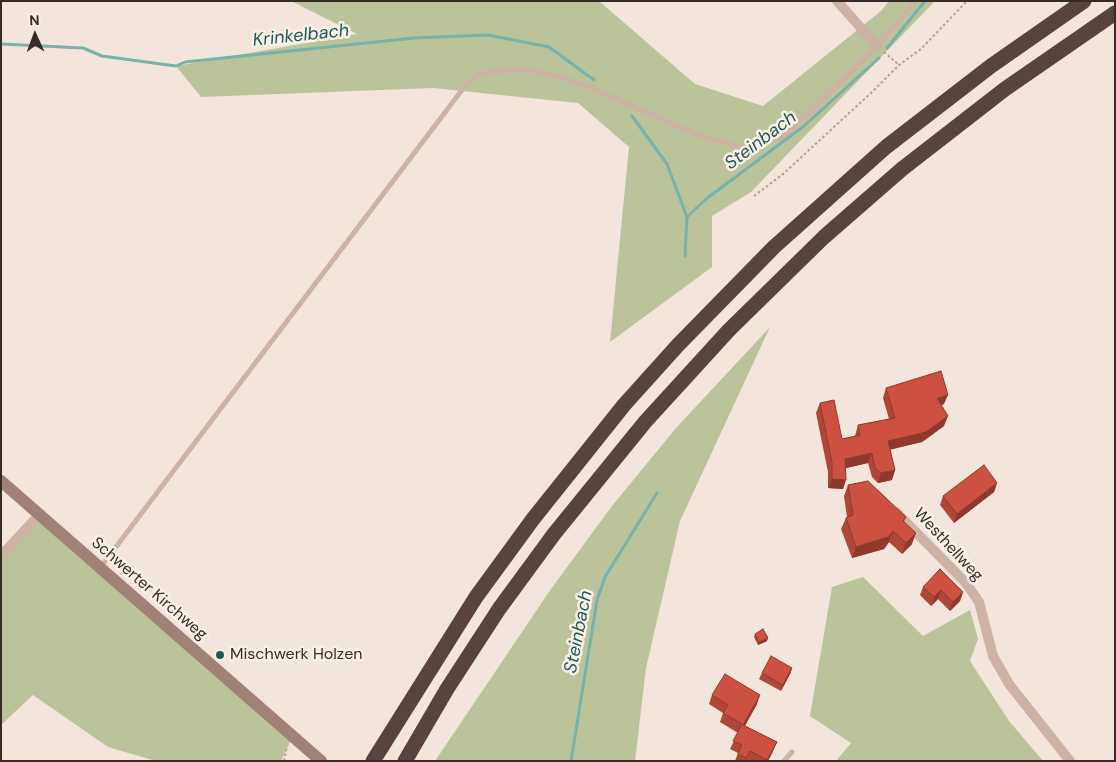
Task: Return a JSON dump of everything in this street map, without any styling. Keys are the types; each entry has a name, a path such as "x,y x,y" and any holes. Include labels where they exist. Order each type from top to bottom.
{"highway":[{"path":"374,761 476,597 533,518 624,405 678,345 774,247 886,147 991,66 1084,1"},
{"path":"405,761 447,689 499,609 554,534 645,422 729,330 824,237 902,169 1005,89 1115,13"}],"main road":[{"name":"Schwerter Kirchweg","path":"1,481 321,761"}],"street":[{"path":"837,1 877,46"},
{"name":"Westhellweg","path":"888,503 966,583 979,602 993,656 1008,684 1070,761"},
{"path":"1,556 40,514"}],"lane":[{"path":"100,568 465,86 480,74 495,71 529,70 564,78 594,89 700,136 736,146 751,147 780,138 798,124 877,46 916,1"},
{"path":"784,761 792,752"}],"path":[{"path":"754,196 805,154 872,93 899,65 921,48 967,1"},
{"path":"877,46 899,65"}],"green space":[{"path":"291,1 599,1 695,84 763,106 881,11 889,1 935,1 751,192 712,216 712,267 610,342 629,147 578,103 433,88 201,97 176,66 357,34"},
{"path":"770,327 680,521 646,668 635,761 435,761 551,589 612,506 676,428"},
{"path":"40,514 293,736 281,761 156,761 108,747 33,695 1,725 1,556"},
{"path":"863,577 923,636 970,610 978,639 970,661 1009,721 1043,761 836,761 851,743 810,716 832,587"}],"building":[{"path":"941,371 948,395 937,398 948,416 926,432 888,441 895,470 881,473 875,468 872,453 845,459 846,480 832,479 832,463 820,403 834,400 842,439 860,435 858,425 895,418 886,388"},
{"path":"984,465 997,483 957,514 943,496"},
{"path":"868,481 906,517 903,521 916,533 906,543 893,531 888,537 856,547 846,518 853,515 848,485"},
{"path":"940,569 963,592 953,602 941,590 934,597 923,587"},
{"path":"763,629 768,638 759,642 755,634"},
{"path":"771,656 792,668 783,685 762,673"},
{"path":"725,674 760,695 743,725 777,742 767,760 750,751 746,758 738,754 742,745 733,741 742,724 723,713 728,705 712,695"}],"waterway":[{"name":"Steinbach","path":"887,48 925,1"},
{"name":"Krinkelbach","path":"1,44 83,48 102,56 176,66 185,62 414,38 488,35 549,47 594,80"},
{"name":"Steinbach","path":"685,256 687,217 706,199 804,126 879,58"},
{"name":"Krinkelbach","path":"632,116 667,164 687,217"},
{"name":"Steinbach","path":"571,761 597,600 605,577 657,493"}],"place":[{"name":"Mischwerk Holzen","path":"220,655"}]}
